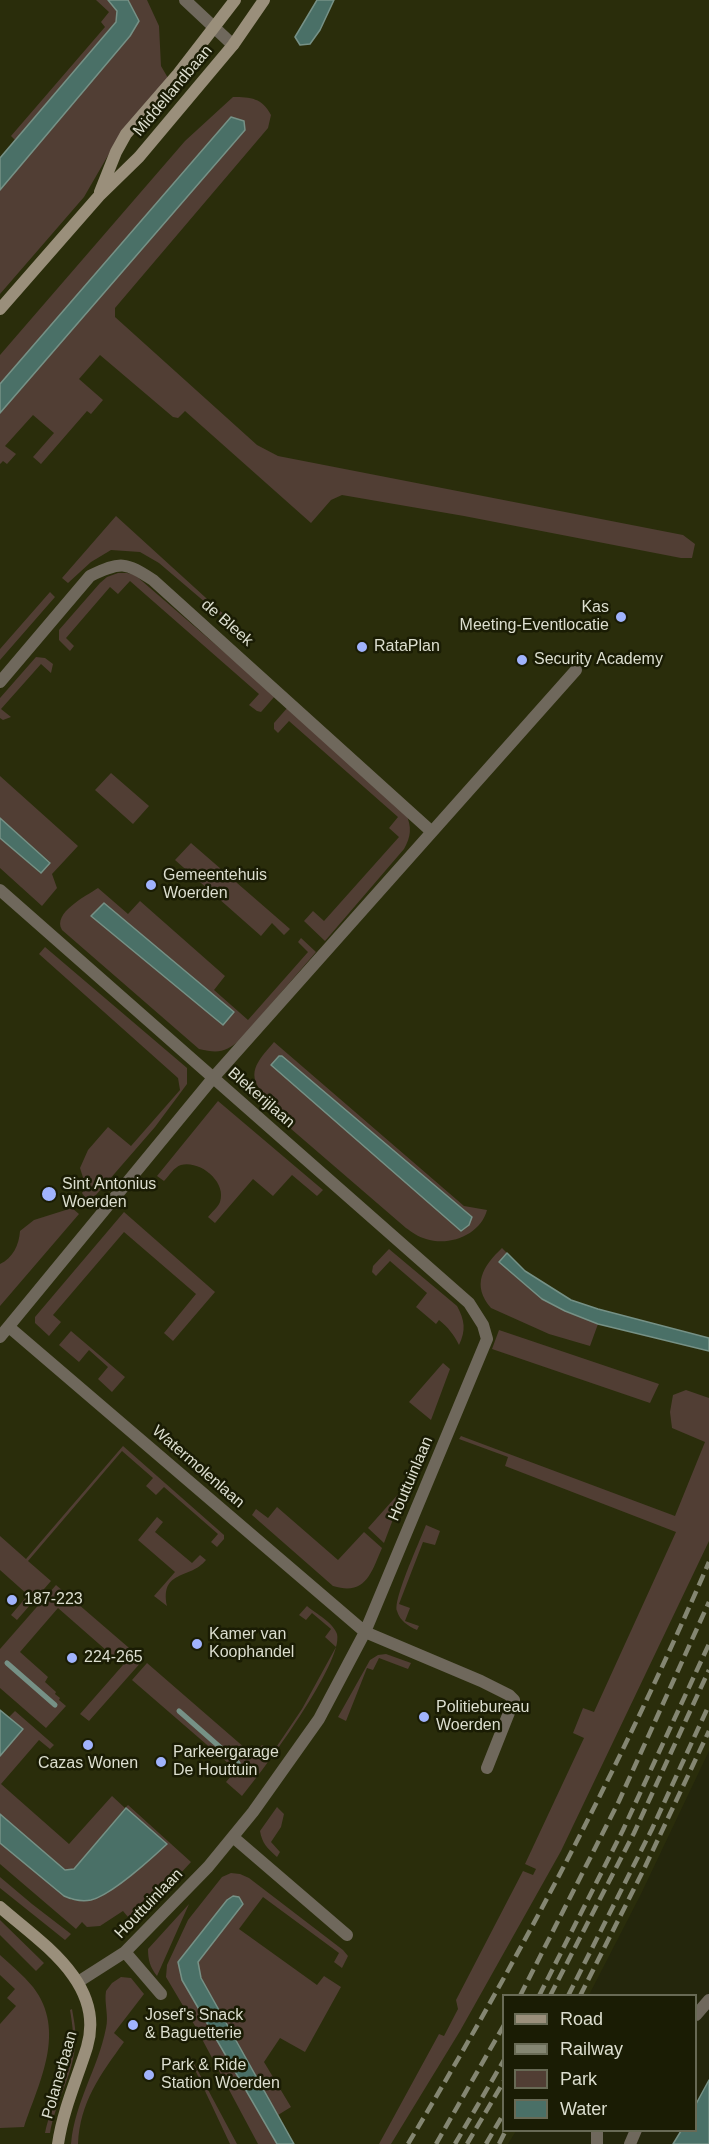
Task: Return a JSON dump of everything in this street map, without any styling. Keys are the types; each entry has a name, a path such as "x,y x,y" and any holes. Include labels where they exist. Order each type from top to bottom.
{"main road":[{"name":"Middellandbaan","path":"99,196 116,152 126,134 236,0"},
{"name":"Middellandbaan","path":"0,309 99,196 139,157 233,45 264,0"},
{"name":"Polanerbaan","path":"0,1907 62,1961 78,1982 86,1998 90,2015 88,2045 69,2097 58,2144"}],"street":[{"path":"186,0 233,45"},
{"name":"de Bleek","path":"0,682 90,576 110,566 130,565 153,580 432,832"},
{"path":"0,1337 213,1078 576,670"},
{"name":"Blekerijlaan","path":"0,890 469,1303 483,1325 487,1339"},
{"name":"Watermolenlaan","path":"9,1327 365,1632"},
{"name":"Houttuinlaan","path":"78,1982 125,1952 208,1867 233,1837 319,1719 365,1632 487,1339"},
{"path":"365,1632 453,1668 509,1695 514,1701 487,1768"},
{"path":"233,1837 347,1935"},
{"path":"125,1952 161,1994"},
{"path":"697,2014 709,2001"}],"shaded area":[{"path":"0,0 709,0 709,1751 641,1894 590,1994 502,1994 502,2132 515,2132 508,2144 0,2144"}],"green space":[{"path":"96,0 108,0 117,11 116,22 15,140 11,136 105,27 101,22 109,12"},
{"path":"128,0 147,0 159,26 161,66 168,78 121,133 84,197 0,294 0,190 130,36 130,2"},
{"path":"233,97 251,98 264,105 271,115 268,128 115,308 115,317 257,445 278,456 683,535 695,544 692,558 681,558 342,495 331,500 311,523 185,411 178,418 173,417 100,355 79,379 103,400 91,414 87,411 41,464 33,457 54,433 33,415 5,446 16,454 7,464 3,461 0,464 0,413 245,130 244,121 231,117 0,384 0,355 185,141"},
{"path":"116,516 228,618 226,620 159,563 140,552 111,550 91,562 68,583 62,578"},
{"path":"118,573 135,575 275,696 261,712 249,705 259,694 130,581 118,594 110,587 66,638 74,646 70,651 59,640 59,630 100,583 107,577"},
{"path":"50,592 55,597 0,660 0,649"},
{"path":"36,657 45,658 53,664 51,673 41,664 1,709 11,717 3,720 0,718 0,698"},
{"path":"288,707 406,814 410,828 404,849 325,941 304,921 313,911 324,921 399,837 389,828 398,817 289,721 278,733 274,729 274,723"},
{"path":"111,773 149,806 133,824 95,790"},
{"path":"0,776 78,846 52,874 57,888 42,906 0,868 0,838 40,873 50,862 0,818"},
{"path":"191,843 290,929 284,935 272,923 261,936 175,860"},
{"path":"98,888 128,914 140,901 225,976 214,990 248,1020 308,952 298,942 301,938 316,952 241,1039 222,1051 199,1049 62,930 60,924 66,911","holes":["104,903 233,1012 223,1025 92,916"]},
{"path":"45,947 187,1068 187,1084 155,1127 89,1203 82,1193 86,1187 80,1168 88,1150 108,1127 131,1146 180,1090 178,1078 39,954"},
{"path":"274,1042 464,1206 487,1210 478,1226 454,1240 435,1241 418,1236 261,1103 266,1097 256,1082 255,1068"},
{"path":"218,1101 323,1190 317,1196 292,1175 273,1196 253,1179 215,1223 208,1217 220,1202 220,1187 204,1169 188,1164 181,1165 164,1181 157,1176"},
{"path":"72,1208 79,1214 0,1306 0,1264 14,1250 20,1231 34,1220"},
{"path":"124,1212 215,1292 173,1341 164,1333 196,1294 124,1232 53,1315 61,1322 49,1336 35,1323 35,1317"},
{"path":"502,1248 507,1253 499,1262 542,1299 598,1324 590,1346 549,1334 491,1308 482,1291 482,1276 489,1262"},
{"path":"389,1249 457,1306 464,1326 459,1345 439,1320 436,1324 416,1307 427,1293 390,1261 376,1276 372,1272 373,1266"},
{"path":"499,1330 659,1384 650,1403 492,1349"},
{"path":"71,1331 125,1377 112,1392 98,1379 108,1367 89,1350 79,1362 59,1345"},
{"path":"443,1363 450,1369 431,1420 409,1402"},
{"path":"686,1390 709,1398 709,1541 561,1851 460,2031 391,2144 379,2144 439,2034 444,2036 458,2009 456,2000 523,1871 533,1875 536,1869 525,1864 584,1738 573,1733 583,1708 594,1712 676,1532 505,1466 508,1457 459,1439 461,1436 675,1516 705,1442 672,1428 670,1412 673,1395"},
{"path":"123,1446 224,1535 224,1539 217,1547 211,1542 218,1534 164,1487 156,1495 146,1486 153,1478 122,1451 28,1561 51,1581 17,1620 11,1615 28,1595 0,1570 0,1536 26,1559"},
{"path":"401,1491 403,1493 384,1543 368,1528"},
{"path":"277,1507 338,1560 364,1532 382,1548 366,1580 353,1588 333,1586 252,1515 256,1509 268,1518"},
{"path":"157,1517 163,1522 155,1532 192,1563 200,1555 206,1560 172,1580 166,1594 167,1606 154,1596 175,1572 138,1540"},
{"path":"426,1525 440,1531 435,1545 423,1542 399,1604 410,1608 405,1621 419,1626 417,1630 408,1625 398,1615 397,1605 403,1583"},
{"path":"56,1585 143,1660 89,1721 80,1714 123,1665 58,1608 20,1652 48,1677 45,1682 66,1706 46,1728 0,1688 0,1649"},
{"path":"307,1606 335,1630 336,1647 325,1637 331,1629 312,1613 306,1620 299,1615"},
{"path":"336,1647 328,1668 300,1716 242,1796 226,1782 236,1770 132,1680 147,1663 253,1755 262,1745 273,1752 302,1709"},
{"path":"386,1654 411,1663 408,1669 379,1658 373,1670 367,1668 346,1721 338,1717 370,1660 378,1655"},
{"path":"15,1711 54,1745 50,1749 39,1740 1,1784 69,1844 112,1796 125,1808 74,1869 65,1870 0,1814 0,1756 23,1729 9,1717"},
{"path":"128,1805 191,1862 154,1902 128,1917 123,1911 100,1926 87,1927 82,1922 76,1929 0,1864 0,1843 72,1900 101,1896 152,1857 125,1808"},
{"path":"277,1807 284,1814 281,1827 271,1842 280,1852 277,1857 265,1845 260,1831"},
{"path":"231,1873 249,1878 348,1956 342,1968 334,1962 339,1953 263,1897 239,1929 317,1985 324,1976 341,1987 305,2052 280,2038 264,2062 291,2107 278,2115 201,1978 198,1962 243,1904 182,1980 277,2144 258,2144 166,1977 167,1965 188,1920 222,1877"},
{"path":"0,1877 71,1934 65,1940 0,1888"},
{"path":"189,1904 157,1976 148,1957 148,1949"},
{"path":"0,1920 44,1963 36,1971 0,1935"},
{"path":"0,1955 33,1987 43,2004 48,2021 47,2057 24,2127 0,2128 0,2024 16,2006 7,1998 15,1989 0,1975"},
{"path":"121,1977 131,1978 144,1994 114,2033 124,2042 99,2078 87,2102 78,2144 71,2144 77,2114 106,2028 106,1991"},
{"path":"72,2009 76,2037 73,2058 50,2133 45,2133 71,2058 73,2029 70,2010"},
{"path":"190,2056 237,2144 230,2144"}],"water":[{"path":"108,0 128,0 139,21 130,36 0,190 0,158 116,22 117,11"},
{"path":"317,0 334,0 320,30 310,44 300,45 295,37"},
{"path":"231,117 244,121 245,130 0,413 0,384"},
{"path":"0,818 50,863 41,873 0,838"},
{"path":"104,903 234,1012 223,1025 91,916"},
{"path":"279,1056 282,1056 472,1217 469,1225 461,1231 271,1065"},
{"path":"507,1253 525,1271 571,1300 709,1338 709,1351 598,1324 565,1311 542,1299 499,1262"},
{"path":"0,1710 23,1729 0,1756"},
{"path":"126,1808 167,1844 120,1884 91,1900 77,1900 64,1896 0,1843 0,1814 65,1870 74,1869"},
{"path":"233,1896 239,1897 243,1904 198,1962 201,1978 294,2144 277,2144 182,1980 178,1962 227,1900"},
{"path":"709,2080 709,2144 673,2144 680,2132 697,2132 697,2102"}],"waterway":[{"path":"7,1663 55,1705"},
{"path":"179,1711 238,1763"}],"railway":[{"path":"408,2144 490,2002 568,1858 641,1711 709,1562"},
{"path":"521,1994 619,1801 709,1602"},
{"path":"540,1994 623,1830 709,1644"},
{"path":"551,1994 634,1833 709,1670"},
{"path":"569,1994 652,1829 709,1705"},
{"path":"581,1994 645,1867 709,1731"},
{"path":"436,2144 502,2028"},
{"path":"455,2144 502,2063"},
{"path":"467,2144 502,2084"},
{"path":"486,2144 502,2116"},
{"path":"499,2144 505,2132"}],"place":[{"name":"Kas Meeting-Eventlocatie","path":"621,617"},
{"name":"RataPlan","path":"362,647"},
{"name":"Security Academy","path":"522,660"},
{"name":"Gemeentehuis Woerden","path":"151,885"},
{"name":"Sint Antonius Woerden","path":"49,1194"},
{"name":"187-223","path":"12,1600"},
{"name":"Kamer van Koophandel","path":"197,1644"},
{"name":"224-265","path":"72,1658"},
{"name":"Politiebureau Woerden","path":"424,1717"},
{"name":"Cazas Wonen","path":"88,1745"},
{"name":"Parkeergarage De Houttuin","path":"161,1762"},
{"name":"Josef's Snack & Baguetterie","path":"133,2025"},
{"name":"Park & Ride Station Woerden","path":"149,2075"}]}
